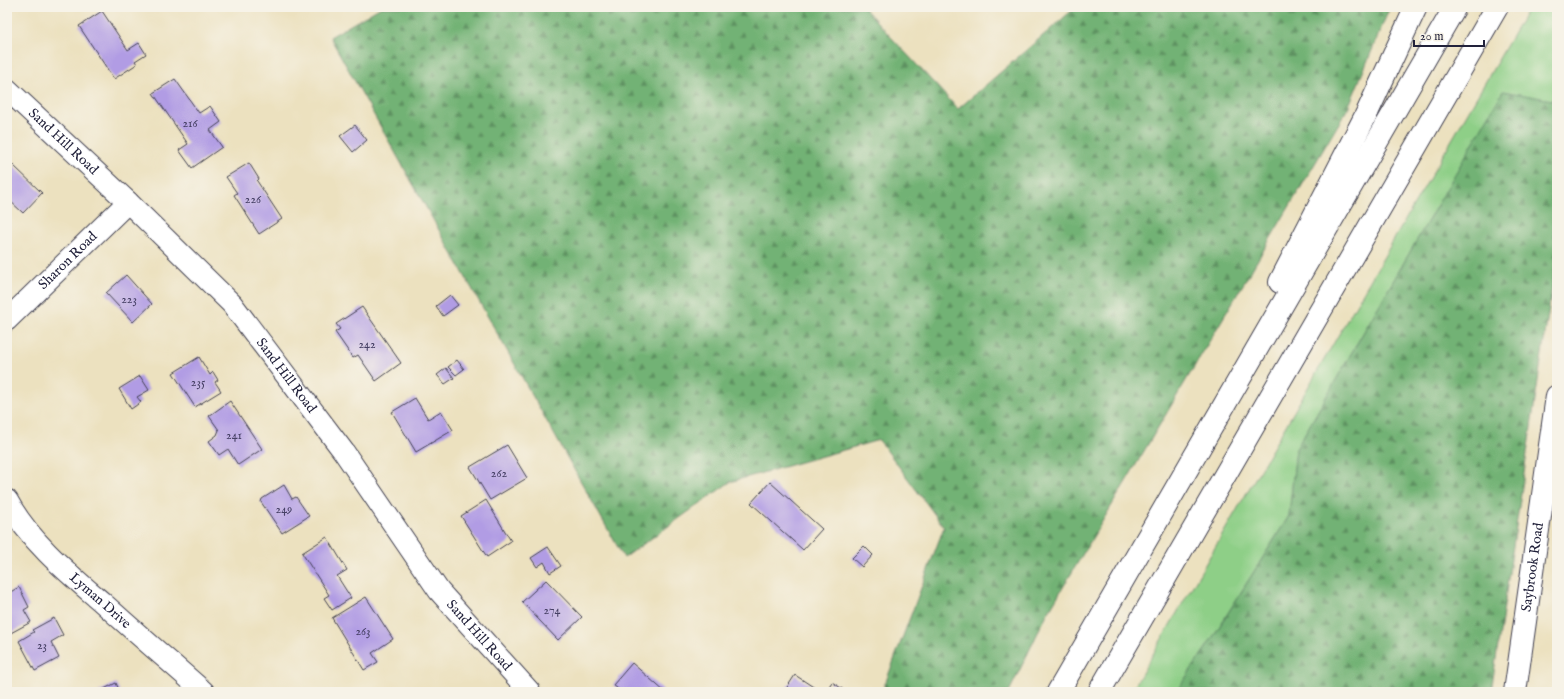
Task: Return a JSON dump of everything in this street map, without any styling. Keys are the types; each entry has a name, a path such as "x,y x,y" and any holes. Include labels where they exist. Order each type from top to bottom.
{"main road":[{"path":"1148,537 1366,115 1416,7"},
{"path":"1058,692 1455,7"},
{"path":"1099,692 1497,7"},
{"name":"Saybrook Road","path":"1515,692 1557,396"}],"street":[{"name":"Sand Hill Road","path":"7,89 128,202 232,304 344,452 439,591 530,692"},
{"name":"Sharon Road","path":"7,320 128,202"},
{"name":"Lyman Drive","path":"7,500 14,513 44,549 82,585 204,692"}],"green space":[{"path":"381,7 863,7 958,109 1076,7 1390,7 1348,108 1046,616 1009,692 882,692 944,527 879,440 730,482 624,558 330,37"},
{"path":"1529,7 1557,7 1557,101 1503,92 1296,449 1289,516 1206,648 1176,692 1131,692"},
{"path":"1503,91 1557,101 1557,255 1491,692 1176,692 1206,648 1289,516 1296,449"}],"building":[{"path":"102,11 128,50 139,43 146,54 135,61 137,64 114,79 79,26"},
{"path":"175,79 199,113 210,106 221,122 210,130 222,147 192,168 179,150 188,144 153,93"},
{"path":"355,125 367,140 353,152 340,136"},
{"path":"249,163 259,179 257,181 282,219 259,234 234,195 237,193 226,177"},
{"path":"12,164 42,193 23,213 7,198 7,170"},
{"path":"126,275 152,304 133,322 106,293"},
{"path":"450,295 458,305 443,316 436,306"},
{"path":"362,307 401,363 376,381 358,355 353,358 335,332 340,329 336,324"},
{"path":"199,357 210,375 213,372 218,380 215,382 221,391 195,407 173,373"},
{"path":"457,360 464,369 456,375 448,367"},
{"path":"446,368 454,378 445,384 437,375"},
{"path":"140,376 149,390 137,397 141,402 131,409 119,389"},
{"path":"415,398 428,419 441,411 453,430 416,452 392,412"},
{"path":"230,401 262,449 238,465 228,449 219,455 209,441 217,435 219,430 209,416"},
{"path":"507,445 527,478 490,500 470,467"},
{"path":"770,482 822,529 803,550 751,503"},
{"path":"284,485 292,499 296,497 309,516 282,533 261,502 262,499"},
{"path":"486,500 511,541 487,557 461,516"},
{"path":"327,537 347,570 337,576 351,598 332,610 324,598 329,595 302,553"},
{"path":"864,546 873,555 862,567 852,558"},
{"path":"548,547 561,566 550,573 544,562 537,567 531,558"},
{"path":"546,580 582,617 558,640 522,602"},
{"path":"19,587 29,607 24,610 31,622 7,635 7,594"},
{"path":"366,597 393,639 372,653 378,662 364,670 332,618"},
{"path":"54,618 63,635 51,642 59,658 35,671 19,641 34,632 32,630"},
{"path":"632,663 665,692 622,692 613,685"},
{"path":"795,675 821,692 784,692"},
{"path":"832,682 847,692 825,692"},
{"path":"116,683 120,692 98,692"}]}
